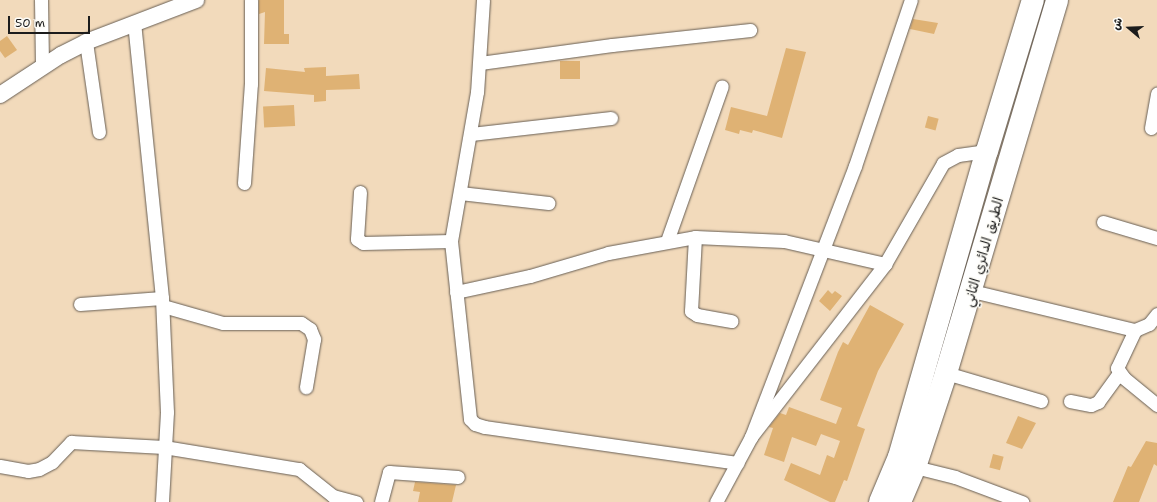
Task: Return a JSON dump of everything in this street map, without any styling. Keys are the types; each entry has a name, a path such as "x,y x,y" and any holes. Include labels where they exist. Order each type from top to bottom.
{"highway":[{"name":"الطريق الدائري الثاني","path":"880,502 899,457 987,151 1033,0"},
{"name":"الطريق الدائري الثاني","path":"900,502 915,467 972,291 1057,0"}],"street":[{"path":"41,0 42,67"},
{"path":"0,95 42,67 86,42 134,22 196,0"},
{"path":"244,183 251,84 251,0"},
{"path":"488,0 483,0 480,63 471,134 451,241 466,368 468,409 470,419 475,424 737,463"},
{"path":"716,502 750,437 824,248 855,166 911,0"},
{"path":"134,22 162,302 167,412 162,502"},
{"path":"480,63 612,45 750,30"},
{"path":"86,42 99,132"},
{"path":"667,241 722,86"},
{"path":"1151,128 1157,94"},
{"path":"471,134 611,118"},
{"path":"750,437 885,264 943,163 958,155 987,151"},
{"path":"360,192 357,239 363,243 451,241"},
{"path":"460,193 548,203"},
{"path":"1103,222 1157,238"},
{"path":"694,237 691,310 698,315 731,321"},
{"path":"456,292 667,241 694,237 784,242 824,248 885,264"},
{"path":"972,291 1135,330 1149,324 1157,314"},
{"path":"80,304 162,302 223,322 301,323 310,329 314,339 306,387"},
{"path":"1135,330 1119,360 1117,368 1119,373 1157,405"},
{"path":"946,373 1041,401"},
{"path":"1070,401 1091,405 1098,402 1119,373"},
{"path":"0,466 28,471 39,469 52,462 71,442 164,446 299,469 333,496 356,502"},
{"path":"915,467 955,477 1022,502"},
{"path":"381,502 389,472 458,477"}],"building":[{"path":"259,0 284,0 284,34 289,34 289,44 264,44 265,12 259,14"},
{"path":"913,19 938,23 934,34 910,29"},
{"path":"7,36 17,50 5,58 0,51 0,41"},
{"path":"786,48 806,52 782,138 753,130 752,133 740,130 739,134 725,130 731,107 767,116"},
{"path":"560,61 580,61 580,79 560,79"},
{"path":"326,67 326,76 359,74 360,89 326,90 326,101 314,102 314,95 264,91 266,68 305,72 304,68"},
{"path":"294,105 295,126 264,128 263,107"},
{"path":"928,116 939,119 936,130 925,128"},
{"path":"828,290 832,294 835,291 842,296 830,311 819,301"},
{"path":"870,305 904,324 878,371 857,426 865,429 847,481 844,480 835,502 830,502 784,480 791,463 820,475 827,455 834,458 840,441 821,434 816,446 792,437 784,462 764,455 773,428 769,427 780,413 786,415 789,407 836,424 842,408 820,400 843,342 848,345"},
{"path":"1018,416 1036,423 1022,449 1006,443"},
{"path":"1146,441 1157,443 1157,466 1154,464 1139,502 1113,502 1128,466 1131,467"},
{"path":"993,454 1004,457 1000,470 989,468"},
{"path":"415,482 456,485 452,502 418,502 420,492 413,491"}]}
